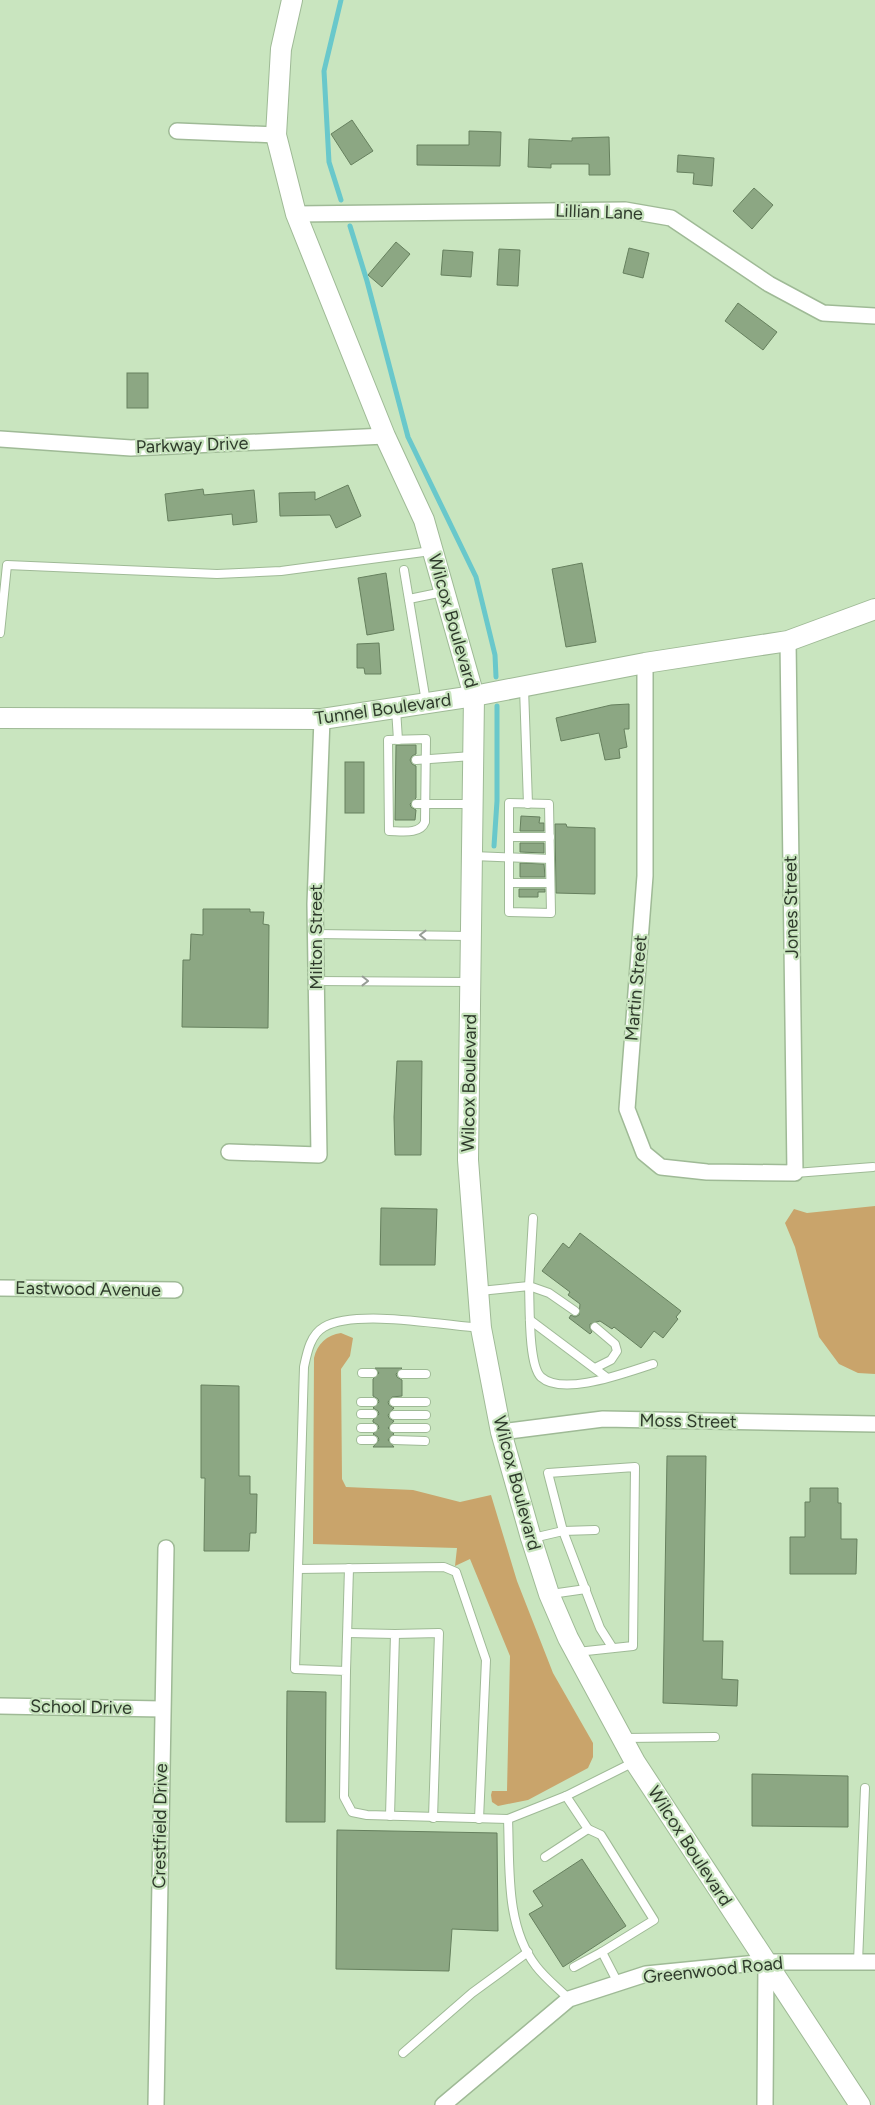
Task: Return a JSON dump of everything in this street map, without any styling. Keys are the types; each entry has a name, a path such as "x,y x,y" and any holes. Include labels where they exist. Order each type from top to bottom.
{"main road":[{"name":"Wilcox Boulevard","path":"292,0 281,49 276,135 296,214 385,436 424,520 474,696 468,1160 480,1328 501,1432 549,1594 576,1652 635,1762 860,2105"},
{"name":"Tunnel Boulevard","path":"0,718 322,719 474,696 645,663 788,641 875,609"}],"street":[{"path":"177,131 276,135"},
{"name":"Lillian Lane","path":"296,214 625,210 671,218 769,284 823,313 875,316"},
{"name":"Parkway Drive","path":"0,439 131,448 385,436"},
{"name":"Jones Street","path":"788,641 795,1173"},
{"name":"Martin Street","path":"645,663 645,876 627,1109 644,1153 662,1167 706,1172 795,1173"},
{"name":"Milton Street","path":"229,1152 319,1155 316,934 322,719"},
{"name":"Eastwood Avenue","path":"0,1288 175,1290"},
{"name":"Moss Street","path":"501,1432 603,1419 875,1424"},
{"name":"Crestfield Drive","path":"156,2105 166,1548"},
{"name":"School Drive","path":"0,1706 162,1708"},
{"path":"765,2105 766,1962"},
{"name":"Greenwood Road","path":"443,2105 569,1999 646,1974 766,1962 875,1962"}],"lane":[{"path":"0,633 7,565 217,574 280,571 432,550"},
{"path":"404,570 426,704"},
{"path":"409,599 443,592"},
{"path":"524,686 528,804"},
{"path":"396,708 398,740"},
{"path":"388,740 426,740 426,759 423,828 418,830 388,831 392,803 392,761 388,740"},
{"path":"416,760 474,756"},
{"path":"416,784 425,784"},
{"path":"509,803 528,804 549,804 551,913 509,912 509,803"},
{"path":"416,804 473,804"},
{"path":"509,837 550,837"},
{"path":"472,856 550,859"},
{"path":"510,883 550,883"},
{"path":"316,934 472,936"},
{"path":"316,981 471,982"},
{"path":"795,1173 873,1167"},
{"path":"532,1218 529,1286 530,1320 534,1364 540,1376 554,1383 569,1386 652,1364"},
{"path":"478,1291 529,1286 549,1294 574,1311"},
{"path":"346,1671 295,1669 304,1367 308,1345 322,1328 340,1322 366,1318 480,1328"},
{"path":"530,1320 606,1377"},
{"path":"595,1327 615,1344 617,1351 611,1360 595,1368"},
{"path":"362,1373 374,1373"},
{"path":"402,1374 426,1374"},
{"path":"362,1402 373,1402"},
{"path":"394,1402 426,1402"},
{"path":"361,1414 373,1414"},
{"path":"394,1415 426,1415"},
{"path":"361,1428 373,1428"},
{"path":"394,1428 426,1428"},
{"path":"361,1440 373,1440"},
{"path":"394,1440 425,1441"},
{"path":"576,1652 633,1646 635,1467 548,1472 564,1531 600,1628 612,1647"},
{"path":"531,1538 564,1531 595,1530"},
{"path":"298,1569 444,1567 456,1572 486,1660 479,1818"},
{"path":"349,1568 344,1797 352,1812 367,1815 508,1820 566,1796 635,1762"},
{"path":"549,1594 586,1589"},
{"path":"348,1633 439,1634 433,1818"},
{"path":"390,1816 395,1634"},
{"path":"622,1738 715,1737"},
{"path":"858,1962 865,1788"},
{"path":"566,1796 588,1829 601,1835 654,1920 574,1967"},
{"path":"508,1820 511,1892 520,1938 536,1965 569,1999"},
{"path":"545,1857 588,1829"},
{"path":"403,2053 472,1993 528,1952"},
{"path":"602,1952 618,1983"}],"shaded area":[{"path":"875,1206 875,1374 858,1373 839,1364 819,1337 795,1247 785,1223 794,1209 807,1213"},
{"path":"341,1333 353,1338 350,1356 341,1369 342,1479 346,1487 413,1490 460,1502 491,1495 517,1581 553,1673 593,1743 593,1757 588,1768 528,1800 498,1806 492,1802 492,1791 507,1791 510,1656 470,1559 455,1566 457,1548 313,1544 314,1358 323,1341"}],"building":[{"path":"352,120 373,151 351,165 331,134"},
{"path":"469,131 501,132 500,166 417,165 417,145 469,145"},
{"path":"609,137 610,175 589,175 589,164 551,164 551,168 528,167 529,139 572,141 572,138"},
{"path":"678,155 714,158 712,186 693,184 694,173 677,172"},
{"path":"754,188 773,205 752,229 733,211"},
{"path":"396,242 410,254 382,287 368,275"},
{"path":"629,248 649,253 643,278 623,273"},
{"path":"499,249 520,250 518,286 497,285"},
{"path":"443,250 473,252 471,277 441,275"},
{"path":"738,303 777,332 763,350 725,321"},
{"path":"127,373 148,373 148,408 127,408"},
{"path":"348,485 361,516 336,528 330,515 280,516 279,493 315,492 315,500"},
{"path":"203,489 204,495 254,490 257,522 233,525 232,514 168,521 165,494"},
{"path":"582,563 596,642 566,647 552,569"},
{"path":"386,573 394,630 367,635 358,578"},
{"path":"379,643 381,674 365,674 364,668 357,668 357,644"},
{"path":"629,704 629,729 624,729 627,747 619,749 620,758 605,760 599,733 561,741 556,718 611,705"},
{"path":"396,745 416,745 416,754 410,760 416,766 416,798 410,804 416,810 415,820 395,820"},
{"path":"345,762 364,762 364,813 345,813"},
{"path":"521,816 540,817 539,823 544,823 544,831 520,831"},
{"path":"555,824 566,824 567,827 595,828 595,894 556,893"},
{"path":"520,843 544,843 544,853 520,852"},
{"path":"520,863 544,864 545,877 520,877"},
{"path":"519,889 545,889 545,892 538,892 538,897 519,897"},
{"path":"203,909 250,909 250,912 264,912 263,924 269,925 268,1028 182,1027 183,960 190,960 191,934 203,935"},
{"path":"397,1061 422,1061 421,1155 395,1155 394,1117"},
{"path":"381,1208 437,1209 435,1265 380,1265"},
{"path":"580,1233 681,1311 676,1317 678,1319 663,1338 654,1331 641,1348 614,1327 612,1329 600,1321 590,1324 592,1332 590,1334 569,1318 571,1315 575,1317 579,1315 580,1304 568,1295 570,1292 542,1271 563,1243 569,1248"},
{"path":"375,1368 402,1368 396,1374 402,1380 402,1396 392,1397 388,1402 394,1408 388,1415 394,1421 388,1428 394,1434 388,1440 394,1447 373,1447 379,1440 373,1434 379,1428 373,1422 379,1414 373,1408 379,1402 373,1396 373,1379 379,1373"},
{"path":"201,1385 239,1386 239,1476 250,1476 250,1494 257,1494 256,1533 250,1533 249,1551 204,1551 205,1478 201,1478"},
{"path":"667,1456 706,1456 703,1641 723,1641 722,1679 738,1680 737,1706 663,1703"},
{"path":"810,1488 838,1488 838,1503 841,1503 841,1539 857,1539 856,1574 790,1574 790,1537 805,1537 805,1502 810,1502"},
{"path":"287,1691 326,1692 325,1822 286,1822"},
{"path":"752,1774 848,1776 848,1827 752,1826"},
{"path":"337,1830 497,1833 498,1931 452,1929 449,1971 336,1969"},
{"path":"582,1859 626,1926 563,1967 529,1914 543,1906 533,1891"}],"waterway":[{"path":"341,0 324,71 329,162 341,200"},
{"path":"350,226 367,281 408,437 476,577 495,655 496,677"},
{"path":"494,846 497,801 497,706"}]}
